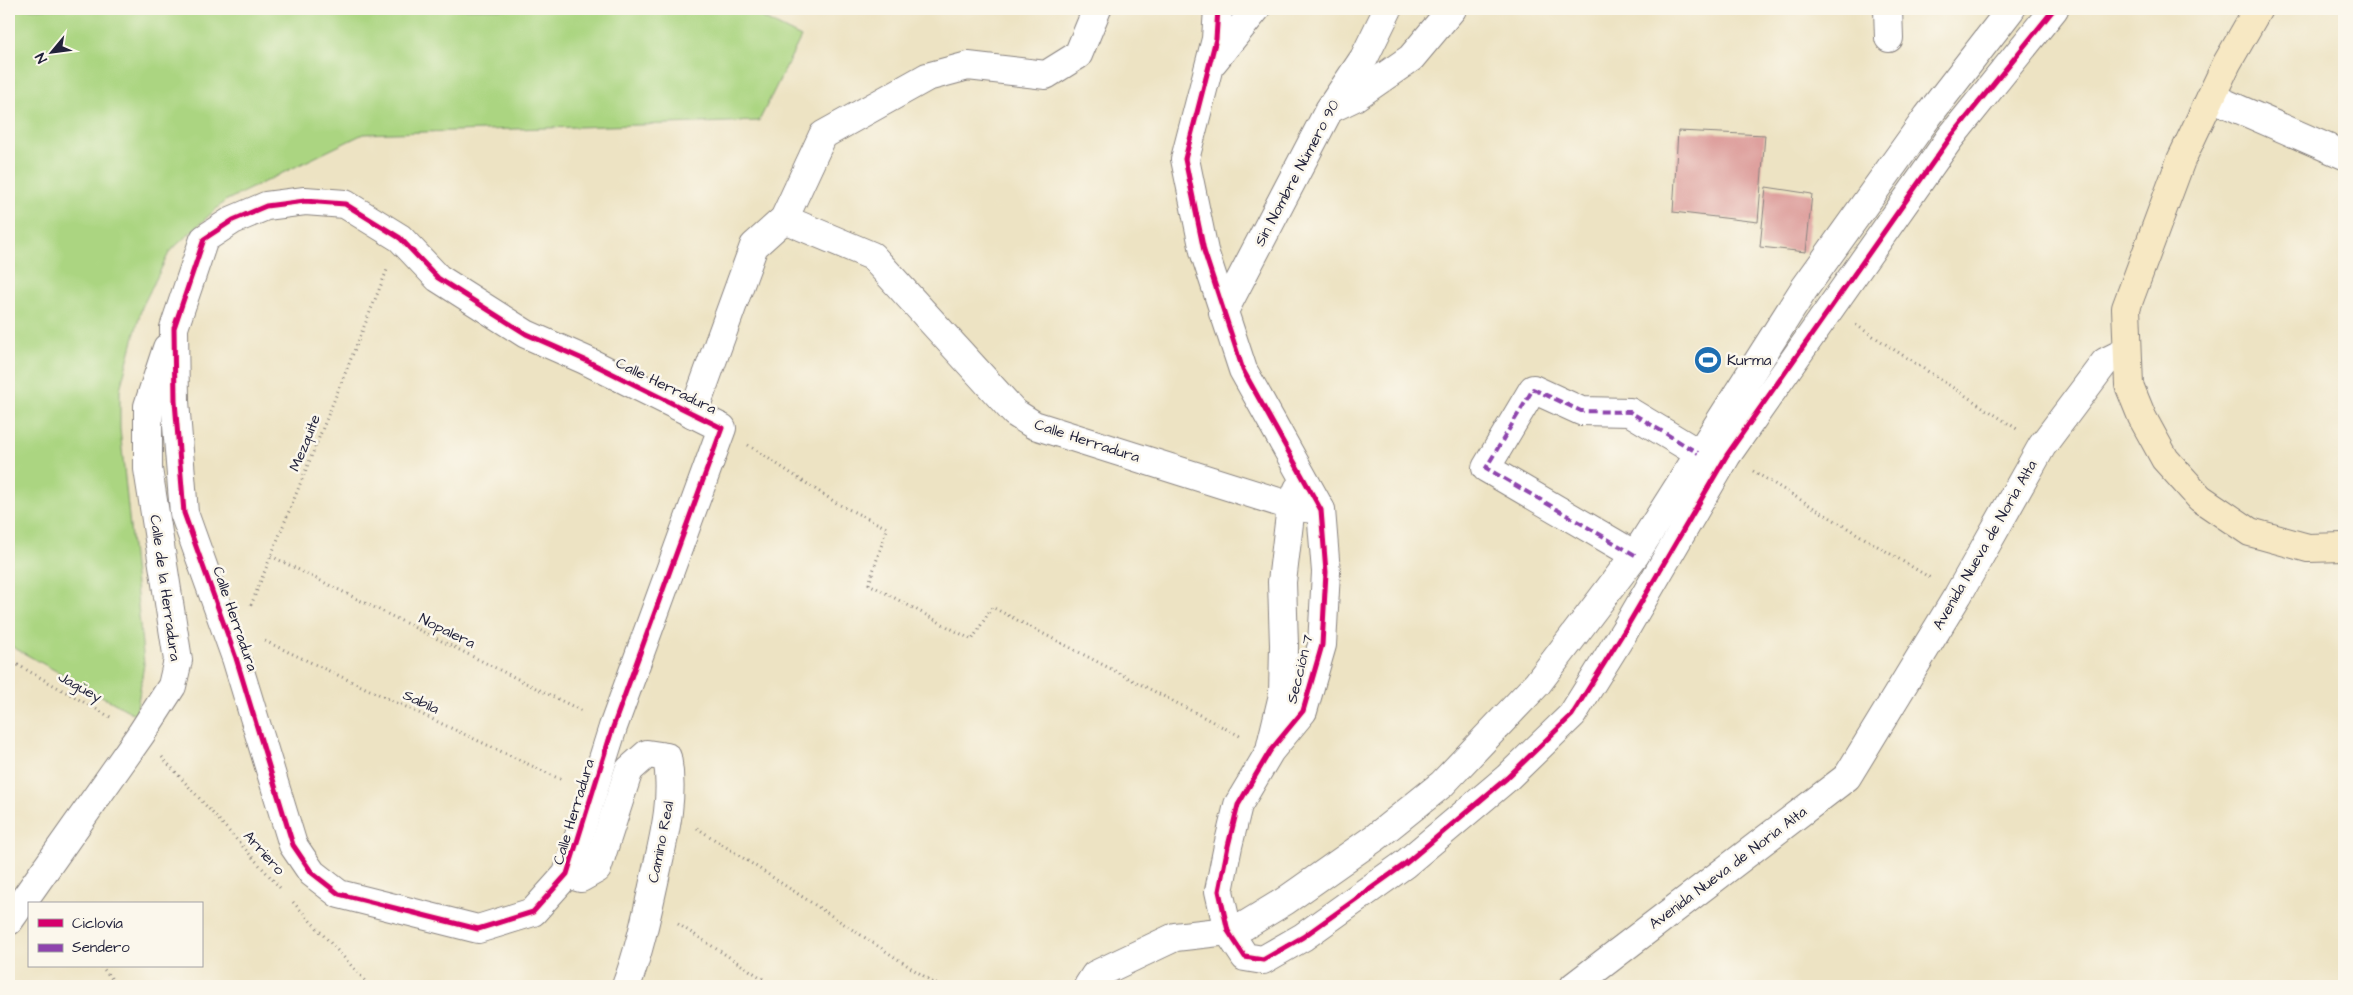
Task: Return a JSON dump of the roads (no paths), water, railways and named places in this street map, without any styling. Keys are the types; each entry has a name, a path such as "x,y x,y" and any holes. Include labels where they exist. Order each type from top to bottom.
{"main road":[{"path":"2258,9 2211,97 2181,160 2126,308 2130,385 2142,417 2165,459 2200,498 2250,532 2308,548 2344,547"}],"street":[{"path":"784,219 823,135 927,77 968,66 1046,75 1078,55 1097,9"},
{"path":"1218,9 1216,39 1186,159 1204,251 1243,370 1321,510"},
{"path":"1208,69 1256,9"},
{"name":"Sin Nombre Número 90","path":"1224,313 1329,110 1364,58 1388,9"},
{"path":"1329,110 1355,97 1411,58 1452,9"},
{"path":"1888,9 1889,38"},
{"path":"1088,986 1095,975 1175,937 1228,931 1252,922 1285,901 1376,836 1442,784 1537,684 1635,555 1698,453 1804,289 1928,116 2011,9"},
{"path":"1228,931 1245,957 1263,960 1302,937 1405,864 1507,778 1572,715 1625,630 1726,455 1950,138 2054,9"},
{"path":"2211,97 2344,155"},
{"name":"Calle Herradura","path":"305,201 345,204 400,238 438,278 526,334 585,360 722,428 613,727 567,874 533,912 478,929 339,894 312,873 292,844 236,658 184,514 175,401 174,328 204,239 232,220 266,206 305,201"},
{"name":"Calle Herradura","path":"693,414 754,246 784,219 872,256 1015,413 1034,425 1291,506 1321,510"},
{"name":"Calle de la Herradura","path":"9,921 141,734 172,686 178,660 148,469 148,406 174,328"},
{"name":"Avenida Nueva de Noria Alta","path":"1574,986 1847,777 1958,595 2042,446 2105,362 2127,351"},
{"path":"1635,555 1486,468 1533,388 1581,411 1630,412 1698,453"},
{"name":"Sección 7","path":"1270,752 1283,694 1282,582 1291,506 1303,480"},
{"name":"Sección 7","path":"1228,931 1219,891 1238,806 1270,752 1303,711 1322,645 1326,572 1321,510"},
{"name":"Camino Real","path":"567,874 581,878 597,870 629,770 647,754 667,757 671,777 670,810 638,956 626,986"}],"place":[{"name":"Kurma","path":"1708,360"}]}
